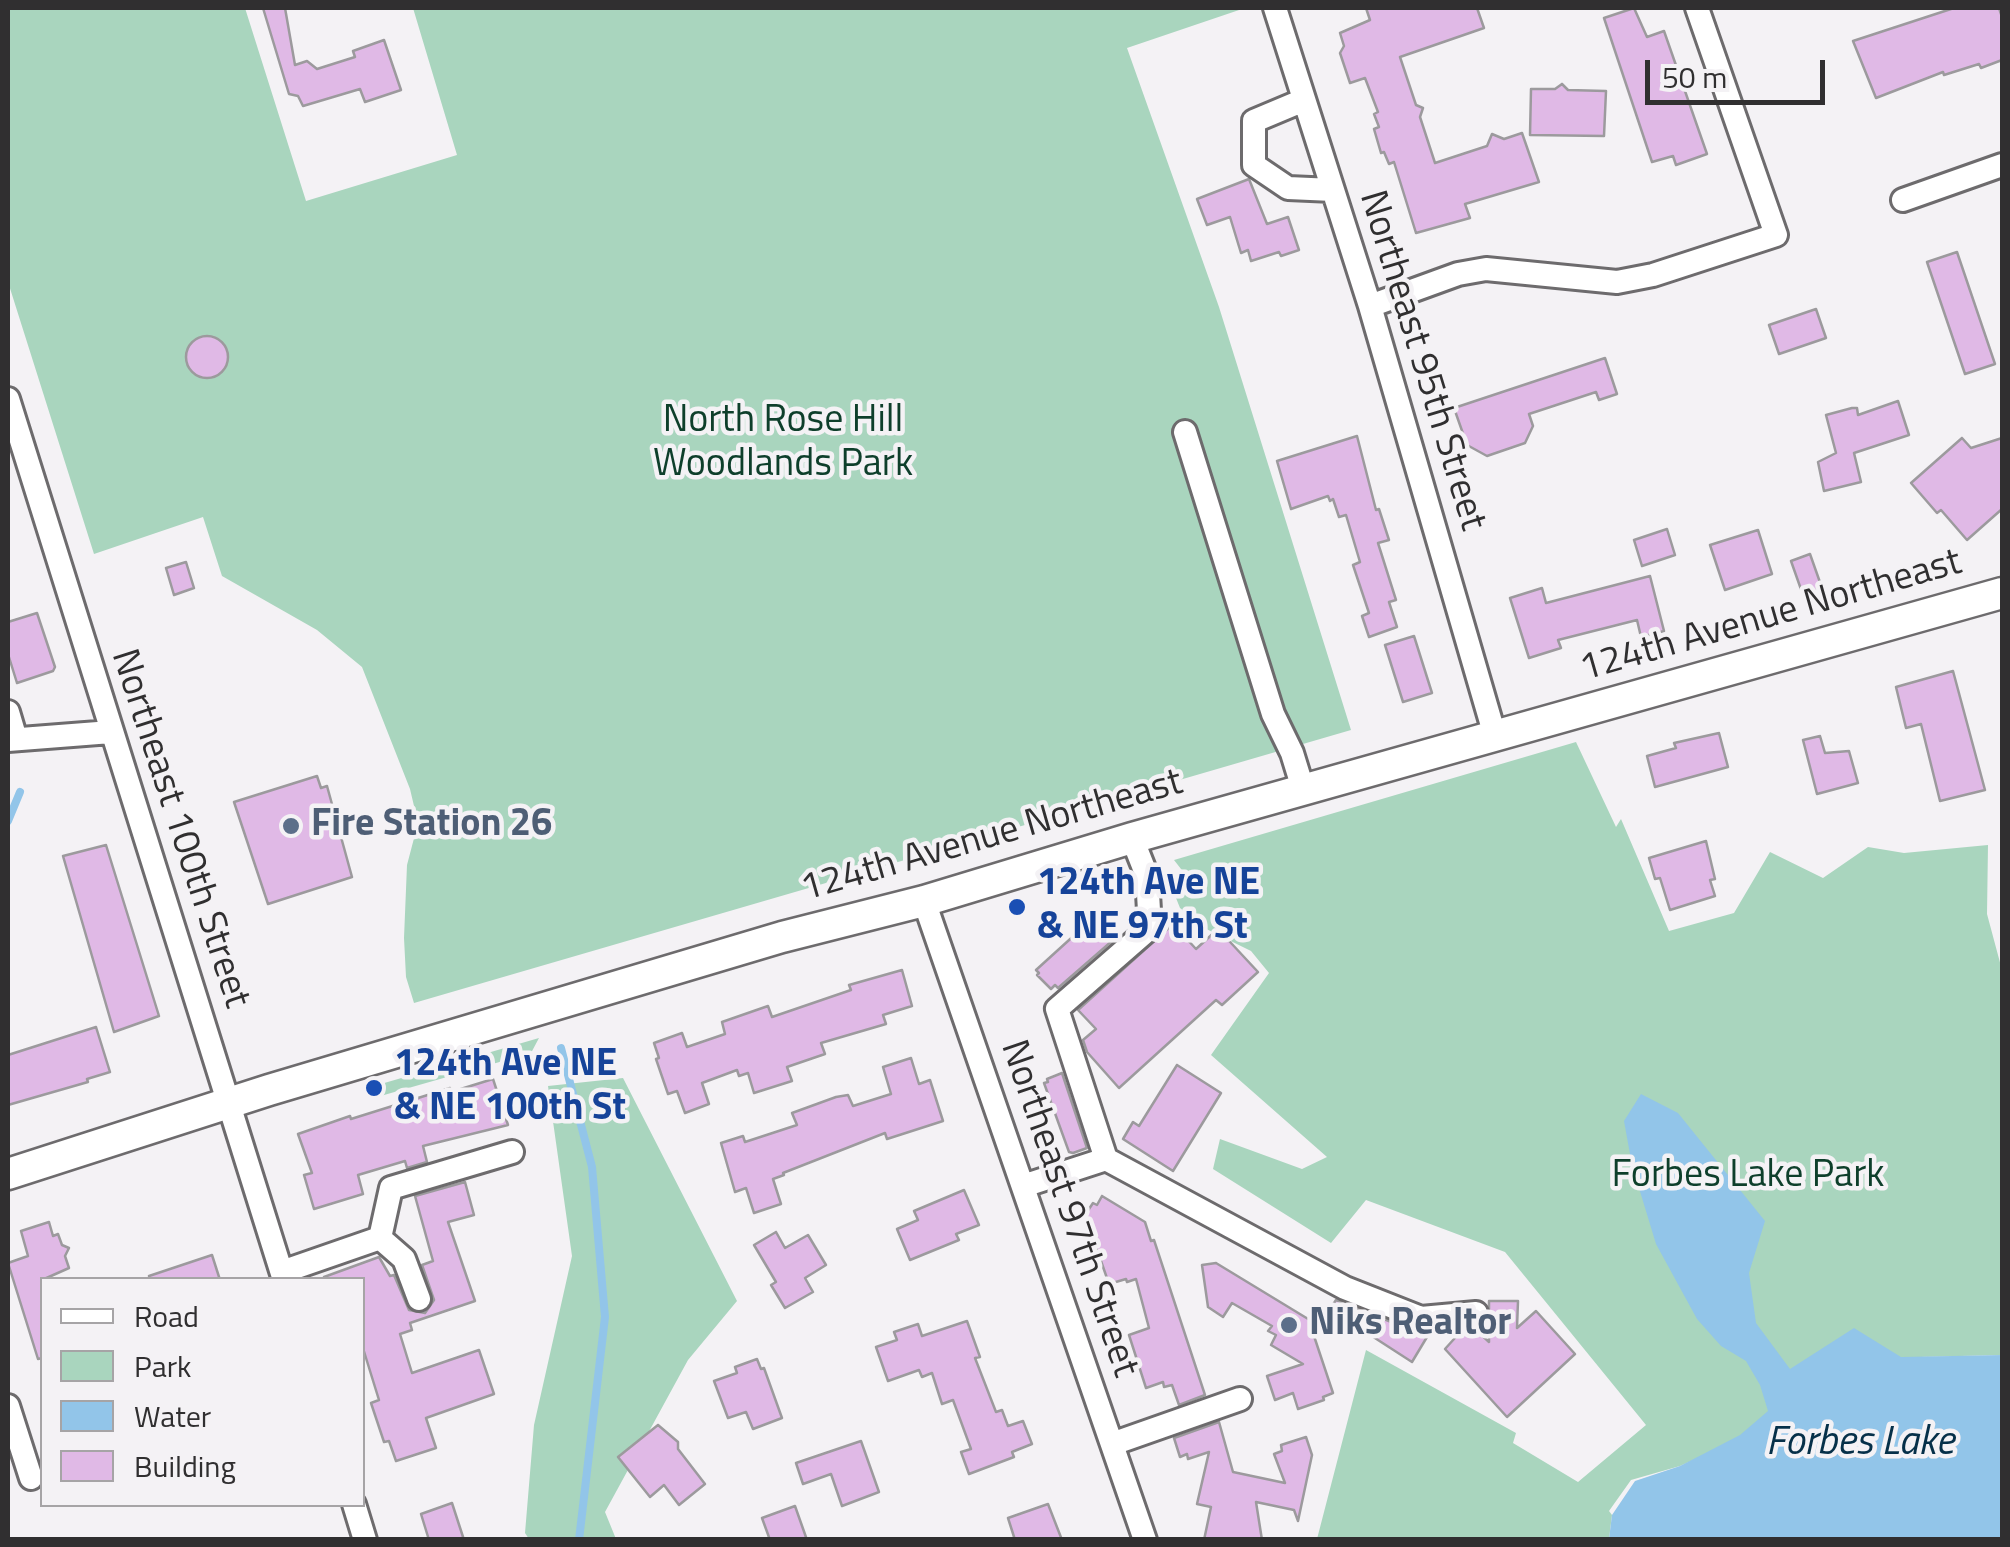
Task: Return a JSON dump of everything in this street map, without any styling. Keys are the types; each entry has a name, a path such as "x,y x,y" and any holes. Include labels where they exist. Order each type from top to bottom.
{"main road":[{"name":"124th Avenue Northeast","path":"8,1174 228,1102 782,938 2002,593"}],"street":[{"name":"Northeast 95th Street","path":"1275,8 1370,306 1496,736"},
{"path":"1370,306 1458,274 1486,270 1617,282 1653,275 1776,235 1697,8"},
{"path":"1304,100 1254,121 1254,165 1288,188 1333,190"},
{"path":"1902,200 2002,165"},
{"name":"Northeast 100th Street","path":"9,407 283,1276"},
{"path":"1185,432 1273,714 1304,792"},
{"path":"8,712 12,739 111,732"},
{"path":"1132,838 1148,876 1150,928 1057,1009 1106,1159 1344,1288 1421,1318 1476,1313"},
{"name":"Northeast 97th Street","path":"924,900 1145,1540"},
{"path":"380,1238 391,1188 512,1152"},
{"path":"1023,1186 1106,1159"},
{"path":"283,1276 380,1238"},
{"path":"380,1238 404,1259 418,1299"},
{"path":"1112,1444 1240,1399"},
{"path":"8,1406 32,1478"},
{"path":"355,1507 365,1540"}],"green space":[{"name":"North Rose Hill Woodlands Park","path":"8,8 245,8 306,201 457,155 413,8 1245,8 1127,48 1219,307 1351,730 414,1003 406,977 404,938 407,865 418,823 410,789 362,667 317,630 222,576 203,517 94,554 8,282"},
{"name":"Forbes Lake Park","path":"1576,742 1616,827 1621,819 1669,931 1734,913 1770,852 1823,878 1868,847 1904,853 1988,845 1987,914 2002,970 2002,1355 1920,1357 1680,1466 1631,1480 1609,1511 1609,1539 1317,1539 1366,1350 1516,1433 1513,1443 1578,1482 1646,1425 1505,1252 1366,1200 1331,1243 1213,1169 1220,1139 1302,1169 1327,1157 1211,1055 1269,973 1251,951 1184,918 1170,883 1188,878 1174,860"},
{"path":"539,1038 531,1053 377,1097 374,1086"},
{"path":"623,1078 737,1301 688,1360 605,1512 616,1539 529,1539 525,1533 534,1425 572,1256 548,1086"}],"water":[{"name":"Forbes Lake","path":"1641,1094 1678,1113 1765,1221 1749,1273 1756,1323 1790,1369 1854,1328 1901,1357 2002,1355 2002,1539 1609,1539 1612,1515 1635,1481 1680,1466 1740,1435 1768,1411 1760,1385 1746,1361 1721,1346 1697,1319 1656,1244 1632,1165 1624,1121"}],"building":[{"path":"263,8 285,8 295,65 307,61 317,69 355,57 353,51 384,40 401,90 365,102 360,89 303,106 298,96 289,94"},
{"path":"1366,8 1477,8 1484,28 1400,57 1416,105 1423,108 1420,117 1435,163 1487,146 1492,134 1504,139 1522,133 1539,182 1465,204 1470,218 1416,233 1394,162 1389,164 1384,152 1381,153 1374,129 1379,127 1374,114 1378,112 1365,78 1350,83 1340,53 1344,46 1340,33 1370,20"},
{"path":"1634,8 1647,37 1664,31 1707,154 1676,165 1673,156 1652,162 1604,18"},
{"path":"1954,8 1999,8 2002,60 1981,68 1979,64 1944,75 1943,72 1876,98 1853,41"},
{"path":"1562,84 1568,90 1606,91 1604,136 1530,135 1531,89 1555,89"},
{"path":"1249,179 1267,224 1288,217 1299,250 1251,261 1248,250 1241,253 1230,217 1207,225 1197,199"},
{"path":"1957,252 1995,364 1965,374 1927,262"},
{"path":"1816,309 1826,338 1779,354 1769,325"},
{"path":"207,336 222,342 228,357 222,372 207,378 192,372 186,357 192,342"},
{"path":"1605,358 1617,394 1599,400 1596,392 1529,414 1533,426 1525,443 1487,456 1467,445 1454,408"},
{"path":"1898,401 1909,435 1854,453 1861,482 1824,491 1818,462 1836,453 1826,415 1857,408 1858,415"},
{"path":"1357,436 1376,510 1379,509 1389,540 1378,543 1396,600 1389,602 1397,627 1369,637 1362,616 1369,613 1353,565 1360,562 1346,515 1339,517 1333,499 1330,501 1328,496 1291,509 1277,461"},
{"path":"1962,438 1971,448 2002,438 2002,509 1967,540 1911,483"},
{"path":"1667,529 1675,555 1642,566 1634,540"},
{"path":"1758,530 1772,574 1725,590 1710,545"},
{"path":"1810,554 1822,588 1803,595 1791,561"},
{"path":"186,562 194,588 174,595 166,568"},
{"path":"1650,576 1664,631 1641,637 1637,620 1558,640 1561,648 1529,658 1510,598 1542,588 1546,603"},
{"path":"37,613 55,667 17,683 8,654 8,622"},
{"path":"1414,636 1432,693 1403,702 1385,645"},
{"path":"1953,671 1985,790 1940,801 1921,724 1906,728 1896,687"},
{"path":"1719,733 1728,767 1655,787 1647,756 1676,748 1674,743"},
{"path":"1820,736 1825,753 1849,751 1858,783 1817,794 1803,740"},
{"name":"Fire Station 26","path":"317,776 321,788 327,786 352,877 268,904 234,802"},
{"path":"1706,841 1715,896 1670,910 1649,858"},
{"path":"106,845 159,1016 114,1032 63,856"},
{"path":"1090,921 1112,941 1058,988 1055,985 1051,989 1036,970"},
{"path":"1173,924 1196,949 1218,929 1258,972 1222,1005 1216,1000 1119,1088 1087,1052 1083,1040 1096,1029 1078,1010"},
{"path":"902,970 912,1006 883,1015 886,1024 821,1043 825,1054 787,1067 792,1081 754,1093 748,1073 739,1076 737,1070 702,1083 709,1104 685,1113 677,1091 668,1094 654,1043 682,1033 687,1047 725,1034 722,1022 768,1006 772,1017 851,990 849,985"},
{"path":"96,1027 110,1072 8,1105 8,1055"},
{"path":"911,1058 919,1084 930,1080 943,1121 887,1139 885,1133 783,1173 773,1179 781,1204 754,1213 746,1188 735,1192 721,1143 743,1136 745,1142 797,1125 792,1113 836,1097 848,1095 853,1106 891,1094 883,1067"},
{"path":"1177,1065 1221,1093 1173,1171 1123,1139 1133,1122 1139,1126"},
{"path":"1062,1073 1087,1148 1073,1153 1069,1152 1044,1083"},
{"path":"493,1079 508,1125 423,1146 427,1162 407,1168 405,1161 358,1175 363,1194 314,1209 304,1175 312,1173 298,1134 350,1116 351,1119"},
{"path":"465,1182 474,1215 448,1222 475,1301 410,1323 412,1330 400,1334 412,1373 479,1350 494,1394 426,1418 436,1448 396,1461 389,1441 384,1442 371,1403 379,1400 365,1355 365,1277 324,1277 379,1257 390,1276 394,1275 409,1310 425,1313 434,1300 422,1265 433,1261 415,1196"},
{"path":"964,1190 979,1225 956,1234 959,1240 910,1260 897,1229 918,1220 914,1211"},
{"path":"1102,1196 1145,1222 1205,1395 1179,1405 1172,1385 1164,1387 1163,1382 1146,1388 1129,1335 1149,1328 1136,1279 1109,1284 1085,1215"},
{"path":"49,1222 53,1236 58,1234 62,1245 69,1248 65,1256 69,1268 40,1277 38,1359 8,1263 28,1256 21,1231"},
{"path":"776,1232 785,1248 808,1235 826,1265 805,1278 813,1292 785,1308 771,1285 776,1282 754,1245"},
{"path":"212,1255 219,1277 149,1277"},
{"path":"1216,1263 1318,1325 1313,1333 1333,1393 1298,1409 1293,1393 1275,1400 1267,1376 1303,1364 1271,1345 1276,1335 1268,1331 1272,1326 1232,1303 1223,1317 1208,1307 1202,1265"},
{"path":"1336,1300 1427,1337 1412,1362 1330,1309"},
{"path":"1489,1301 1518,1301 1517,1328 1536,1311 1575,1354 1507,1417 1445,1349 1463,1329 1474,1328 1489,1342"},
{"path":"967,1321 980,1357 975,1358 996,1412 1002,1410 1008,1426 1023,1421 1032,1444 1012,1452 1014,1457 969,1474 961,1452 971,1449 953,1400 942,1404 932,1373 922,1377 919,1370 888,1381 876,1347 897,1340 894,1332 918,1324 922,1336"},
{"path":"757,1359 782,1418 753,1429 746,1412 728,1418 714,1381 737,1373 735,1367"},
{"path":"1219,1422 1233,1472 1285,1483 1274,1454 1282,1451 1281,1445 1306,1437 1312,1455 1298,1521 1294,1510 1256,1502 1262,1540 1204,1540 1211,1507 1197,1504 1209,1452 1188,1459 1187,1454 1180,1457 1174,1438"},
{"path":"658,1425 678,1442 678,1449 705,1484 679,1505 664,1485 650,1497 618,1457"},
{"path":"861,1441 879,1492 842,1506 831,1474 803,1484 796,1463"},
{"path":"452,1503 464,1540 429,1540 421,1514"},
{"path":"1048,1504 1062,1540 1015,1540 1008,1518"},
{"path":"795,1506 807,1540 770,1540 762,1518"}],"waterway":[{"path":"8,821 20,792"},
{"path":"561,1048 592,1167 605,1317 579,1540"}],"place":[{"name":"Fire Station 26","path":"291,826"},
{"name":"124th Ave NE & NE 97th St","path":"1017,907"},
{"name":"124th Ave NE & NE 100th St","path":"374,1088"},
{"name":"Niks Realtor","path":"1289,1325"}]}
